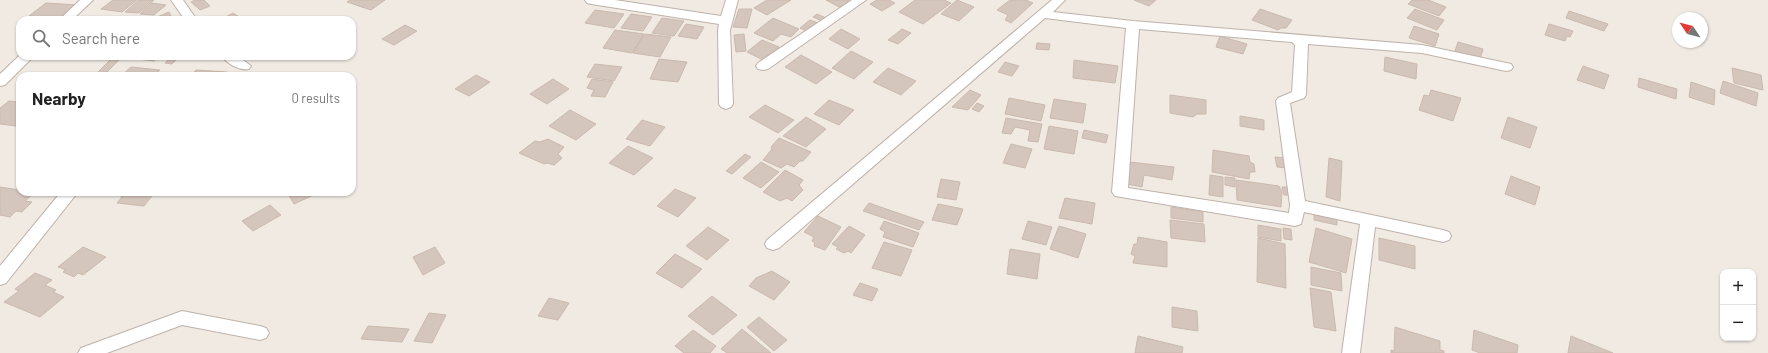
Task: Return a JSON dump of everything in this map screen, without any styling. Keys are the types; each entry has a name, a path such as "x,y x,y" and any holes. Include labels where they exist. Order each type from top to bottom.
{"street":[{"path":"69,16 87,0"},
{"path":"177,0 188,16"},
{"path":"592,0 726,20"},
{"path":"726,104 724,30 732,0"},
{"path":"763,66 860,0"},
{"path":"773,244 1059,0"},
{"path":"1042,14 1133,25 1422,49 1506,67"},
{"path":"1133,25 1120,192 1295,220 1298,205 1283,101 1299,95 1302,43 1296,39"},
{"path":"3,75 22,60"},
{"path":"235,60 244,66"},
{"path":"0,278 67,196"},
{"path":"1298,205 1443,236"},
{"path":"1351,353 1368,220"},
{"path":"87,353 182,318 260,333"}],"building":[{"path":"113,0 137,0 122,12 101,9"},
{"path":"139,0 154,0 139,13 125,12"},
{"path":"195,0 204,0 210,6 200,10 191,2"},
{"path":"350,0 385,0 371,10 347,2"},
{"path":"767,0 791,0 767,15 754,8"},
{"path":"826,0 849,0 841,8"},
{"path":"877,0 889,0 895,3 882,11 870,4"},
{"path":"915,0 944,0 951,3 923,24 899,12"},
{"path":"957,0 974,7 959,21 941,14"},
{"path":"1010,0 1026,0 1033,3 1011,23 1005,20 1008,15 997,10"},
{"path":"1134,0 1156,0 1149,6"},
{"path":"1412,0 1428,0 1446,7 1439,16 1408,4"},
{"path":"46,3 78,5 65,16 29,16"},
{"path":"152,3 166,5 154,15 140,14"},
{"path":"739,9 752,9 747,28 733,27"},
{"path":"1260,9 1292,20 1286,28 1281,28 1278,30 1252,20"},
{"path":"1415,9 1444,20 1437,30 1407,18"},
{"path":"595,10 624,14 614,28 585,23"},
{"path":"1569,11 1608,24 1604,31 1566,18"},
{"path":"169,12 171,16 159,16"},
{"path":"233,13 238,16 227,16"},
{"path":"631,14 652,17 643,31 621,28"},
{"path":"817,14 826,18 822,21 813,17"},
{"path":"662,18 684,21 674,36 652,33"},
{"path":"773,18 799,29 791,37 781,34 773,41 754,33"},
{"path":"810,20 818,23 808,32 800,28"},
{"path":"686,24 704,27 697,39 678,36"},
{"path":"1549,24 1573,31 1570,37 1567,36 1565,41 1545,35"},
{"path":"405,25 417,31 394,45 382,39"},
{"path":"1414,26 1439,34 1435,46 1409,38"},
{"path":"841,29 860,39 848,49 829,39"},
{"path":"902,29 911,33 898,44 888,40"},
{"path":"615,30 644,34 632,53 603,48"},
{"path":"645,34 671,37 660,57 633,53"},
{"path":"744,34 746,51 736,52 734,35"},
{"path":"1220,36 1247,44 1243,54 1216,47"},
{"path":"762,40 779,47 763,60 747,52"},
{"path":"1458,42 1483,49 1480,59 1455,51"},
{"path":"1037,43 1050,44 1049,50 1036,49"},
{"path":"851,51 873,62 854,79 832,68"},
{"path":"801,55 832,72 816,84 785,67"},
{"path":"1385,57 1417,64 1416,79 1384,71"},
{"path":"659,59 687,62 678,82 650,79"},
{"path":"110,60 119,60 107,72 98,72"},
{"path":"168,60 176,60 172,64 165,63"},
{"path":"1074,60 1118,66 1115,83 1073,78"},
{"path":"1005,62 1019,66 1012,76 998,72"},
{"path":"595,64 622,67 614,81 587,77"},
{"path":"1583,66 1609,75 1604,89 1577,80"},
{"path":"131,67 160,70 158,72 125,72"},
{"path":"888,68 916,81 901,95 873,82"},
{"path":"1732,68 1761,75 1763,90 1734,83"},
{"path":"196,70 227,72 194,72"},
{"path":"476,75 490,82 469,96 455,89"},
{"path":"1639,78 1677,89 1676,99 1638,87"},
{"path":"553,79 569,89 547,104 530,94"},
{"path":"592,79 613,82 605,97 591,96 594,90 587,88"},
{"path":"1723,81 1758,93 1756,106 1720,93"},
{"path":"1691,82 1715,90 1714,105 1689,97"},
{"path":"970,90 981,95 968,110 952,107"},
{"path":"1431,90 1461,98 1453,121 1419,110 1424,95 1429,96"},
{"path":"1170,95 1206,100 1206,114 1197,114 1193,117 1170,113"},
{"path":"1009,98 1045,105 1041,121 1005,114"},
{"path":"1054,99 1086,104 1083,123 1050,118"},
{"path":"829,100 854,110 839,125 814,114"},
{"path":"9,101 16,102 16,126 0,124 0,108"},
{"path":"977,103 984,106 979,112 972,109"},
{"path":"765,105 794,120 778,133 749,117"},
{"path":"570,110 596,124 576,140 549,126"},
{"path":"1240,116 1264,120 1264,130 1240,126"},
{"path":"806,117 826,129 806,147 783,136"},
{"path":"1508,117 1537,127 1530,148 1501,138"},
{"path":"1006,118 1042,124 1038,142 1028,141 1030,130 1015,127 1011,134 1002,133"},
{"path":"642,120 665,127 650,146 626,139"},
{"path":"1049,126 1078,131 1074,154 1044,149"},
{"path":"1084,130 1108,135 1106,143 1082,138"},
{"path":"779,138 811,152 803,161 800,161 794,167 787,164 781,168 763,160"},
{"path":"548,139 564,147 558,154 562,158 554,165 547,163 544,164 519,153 535,141 540,142"},
{"path":"1011,144 1032,149 1025,168 1003,163"},
{"path":"628,146 653,158 634,175 609,163"},
{"path":"1213,150 1249,156 1250,162 1254,164 1255,172 1250,172 1249,179 1212,172"},
{"path":"745,154 751,157 732,174 726,171"},
{"path":"1275,157 1285,158 1287,168 1277,167"},
{"path":"1329,158 1342,161 1340,201 1326,197"},
{"path":"761,162 779,172 761,188 743,178"},
{"path":"1130,162 1174,167 1172,180 1144,175 1142,187 1127,184"},
{"path":"785,170 803,180 799,185 803,190 792,201 787,198 780,201 763,192"},
{"path":"1210,175 1223,177 1223,197 1209,195"},
{"path":"1511,176 1540,187 1535,205 1505,194"},
{"path":"1225,177 1235,178 1235,187 1225,185"},
{"path":"941,179 960,182 956,200 937,197"},
{"path":"1236,180 1279,186 1282,192 1281,207 1237,200"},
{"path":"0,187 16,189 16,196 31,196 25,201 32,202 22,212 16,211 10,217 0,215"},
{"path":"1282,187 1287,187 1290,195 1284,195"},
{"path":"675,189 696,198 678,217 657,206"},
{"path":"120,196 152,196 144,206 117,203 122,197"},
{"path":"289,196 311,196 294,204"},
{"path":"1065,198 1095,203 1092,224 1059,218"},
{"path":"869,203 924,222 919,230 863,211"},
{"path":"938,204 963,209 957,225 932,220"},
{"path":"270,205 281,215 253,231 242,221"},
{"path":"1171,207 1203,212 1203,222 1171,218"},
{"path":"1314,214 1337,219 1337,225 1314,220"},
{"path":"818,216 841,227 825,250 814,246 815,243 812,241 814,237 804,232"},
{"path":"1170,220 1204,224 1205,242 1171,238"},
{"path":"884,221 919,233 913,247 883,237 885,232 880,229"},
{"path":"1028,221 1052,227 1046,245 1022,239"},
{"path":"1258,225 1281,229 1281,241 1258,237"},
{"path":"849,226 865,235 851,253 848,251 844,253 836,249 838,247 832,244"},
{"path":"1059,226 1086,234 1078,258 1050,249"},
{"path":"708,227 729,240 707,260 686,246"},
{"path":"1283,228 1291,229 1292,240 1284,239"},
{"path":"1316,228 1352,239 1346,273 1309,262"},
{"path":"1138,237 1167,242 1167,267 1133,263 1135,256 1131,254 1134,244 1137,244"},
{"path":"1258,238 1285,244 1286,288 1257,282"},
{"path":"1379,238 1415,246 1415,269 1379,260"},
{"path":"884,242 912,250 901,276 872,268"},
{"path":"83,247 106,257 83,275 78,273 74,277 63,272 66,270 58,267"},
{"path":"435,247 445,263 423,275 413,257"},
{"path":"1010,249 1040,254 1037,279 1007,274"},
{"path":"675,254 702,269 682,288 656,273"},
{"path":"1311,267 1341,273 1342,291 1311,285"},
{"path":"772,271 790,282 774,300 749,286 756,278"},
{"path":"35,273 52,280 45,285 56,290 53,292 64,297 40,317 4,302 19,291 15,289"},
{"path":"860,283 878,289 872,301 853,295"},
{"path":"1310,288 1331,292 1336,331 1314,327"},
{"path":"712,296 737,315 713,335 688,316"},
{"path":"549,298 569,303 558,320 538,316"},
{"path":"1172,307 1197,311 1198,331 1172,327"},
{"path":"429,313 446,315 432,343 414,341"},
{"path":"759,317 787,340 774,351 747,327"},
{"path":"368,326 409,329 402,342 361,339"},
{"path":"1395,327 1440,341 1440,350 1444,351 1444,353 1391,353 1391,350 1394,351"},
{"path":"742,329 771,353 727,353 721,349"},
{"path":"693,330 716,346 710,353 684,353 675,346"},
{"path":"1474,330 1518,345 1517,353 1480,353 1472,350"},
{"path":"1138,336 1183,347 1182,353 1135,353"},
{"path":"1571,336 1613,353 1568,353"}]}
